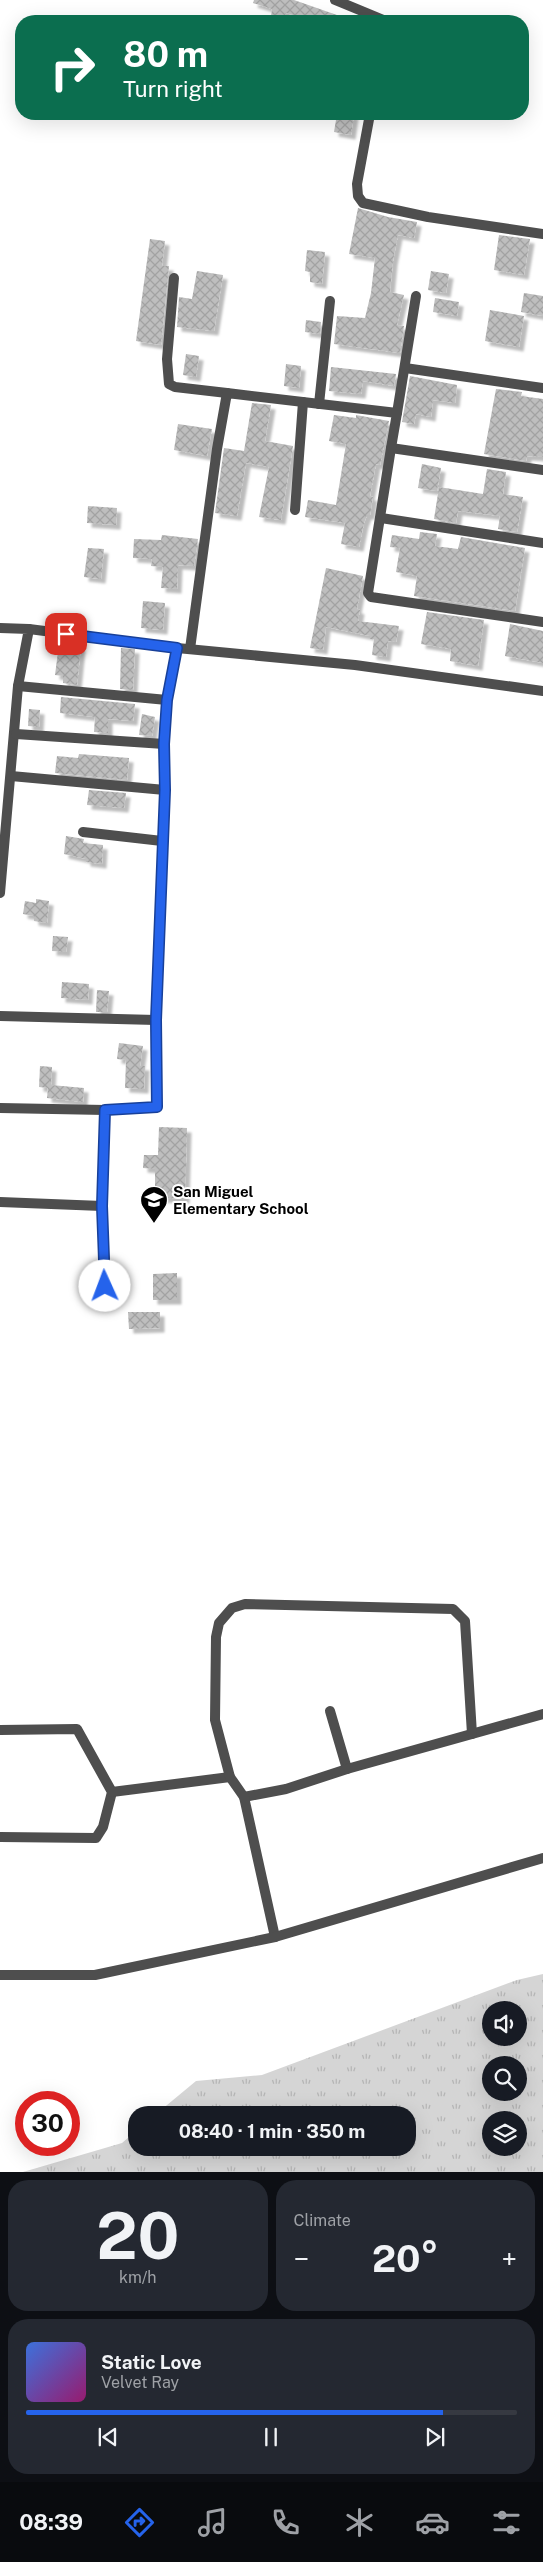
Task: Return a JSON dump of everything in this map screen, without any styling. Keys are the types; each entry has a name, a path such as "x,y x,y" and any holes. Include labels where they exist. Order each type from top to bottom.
{"street":[{"path":"335,0 371,15"},
{"path":"369,120 357,184 358,196 363,203 428,217 543,234"},
{"path":"174,278 167,359 169,384 175,388 397,413"},
{"path":"416,296 368,596 543,622"},
{"path":"319,404 330,301"},
{"path":"405,368 543,388"},
{"path":"190,649 217,449 227,393"},
{"path":"295,510 303,402"},
{"path":"391,448 543,470"},
{"path":"381,518 543,543"},
{"path":"0,628 29,629 177,648 356,665 543,692"},
{"path":"0,893 16,734 18,686 29,629"},
{"path":"0,1108 105,1110 157,1107 156,1020 165,790 164,744 167,700 177,648"},
{"path":"18,686 167,700"},
{"path":"16,734 164,744"},
{"path":"11,776 165,790"},
{"path":"83,832 162,841"},
{"path":"0,1016 156,1020"},
{"path":"105,1110 102,1206 105,1286"},
{"path":"0,1202 102,1206"},
{"path":"275,1937 244,1797 230,1777 216,1720 216,1637 219,1623 224,1616 232,1608 245,1604 446,1607 453,1609 465,1621 472,1734"},
{"path":"330,1711 347,1769"},
{"path":"244,1797 286,1789 347,1769 543,1714"},
{"path":"0,1730 77,1729 112,1792 103,1827 96,1838 0,1837"},
{"path":"112,1792 230,1777"},
{"path":"0,1975 95,1975 275,1937 543,1858"}],"green space":[{"path":"543,1974 543,2172 23,2172 122,2143 128,2138 128,2156 416,2156 416,2106 166,2106 196,2081 262,2075 517,1980"}],"building":[{"path":"254,0 294,0 337,15 293,15 286,13 285,15 271,15 272,9 253,3"},
{"path":"336,120 353,120 351,135 334,132"},
{"path":"358,208 388,217 417,222 414,238 398,235 393,261 390,292 404,295 397,325 404,326 400,353 334,344 337,316 365,318 371,293 375,258 349,254"},
{"path":"499,235 530,239 524,275 494,270"},
{"path":"150,239 165,241 162,266 169,266 161,345 136,341"},
{"path":"307,250 325,252 322,284 310,282 310,272 305,271"},
{"path":"197,271 223,275 214,331 177,327 179,297 192,299"},
{"path":"431,271 449,274 446,293 428,290"},
{"path":"524,293 543,296 543,316 521,312"},
{"path":"435,298 459,302 457,316 433,312"},
{"path":"490,310 524,316 519,347 485,341"},
{"path":"306,320 321,322 320,334 305,332"},
{"path":"186,354 199,356 196,377 183,375"},
{"path":"286,364 301,366 299,388 284,386"},
{"path":"331,367 396,374 394,386 363,381 361,394 329,391"},
{"path":"410,376 457,385 455,403 433,400 431,417 416,414 414,424 402,422"},
{"path":"496,389 522,392 521,396 543,399 543,457 527,456 526,461 484,454"},
{"path":"252,403 271,405 265,441 293,446 281,520 259,517 269,467 246,463 237,516 215,513 224,448 244,451"},
{"path":"334,415 356,418 356,415 389,421 380,465 376,464 370,496 373,497 370,515 367,515 364,523 359,547 341,544 345,523 305,517 308,500 336,505 346,444 329,441"},
{"path":"178,424 212,429 207,456 174,450"},
{"path":"422,464 441,468 437,491 418,488"},
{"path":"487,469 506,472 503,494 523,497 517,532 498,529 500,516 458,511 456,523 434,519 439,487 483,494"},
{"path":"88,506 117,508 116,525 87,523"},
{"path":"420,532 437,534 435,546 458,549 461,537 525,548 515,611 414,596 417,576 396,572 400,548 390,547 392,535 419,539"},
{"path":"162,535 198,539 194,566 178,565 177,589 161,588 163,567 151,566 152,559 133,558 134,539 161,540"},
{"path":"88,548 104,549 101,579 84,577"},
{"path":"326,568 363,576 357,609 360,610 358,621 399,626 396,642 388,641 386,657 372,655 374,639 370,639 370,636 326,627 323,650 310,648"},
{"path":"143,601 165,603 163,630 141,628"},
{"path":"427,612 484,620 478,666 450,661 451,649 421,644"},
{"path":"510,624 543,631 543,663 505,656"},
{"path":"59,644 81,646 77,685 63,683 63,676 55,675"},
{"path":"121,648 135,649 133,690 120,689"},
{"path":"61,697 135,704 133,721 108,719 108,733 94,732 95,717 60,713"},
{"path":"29,709 40,710 39,727 28,726"},
{"path":"142,714 155,717 152,736 139,735"},
{"path":"79,754 129,758 127,780 55,773 57,756 78,758"},
{"path":"89,790 126,793 124,808 87,805"},
{"path":"66,836 84,839 83,843 103,845 102,864 86,862 86,859 64,854"},
{"path":"36,899 49,901 47,923 34,921 34,916 23,914 25,901 36,903"},
{"path":"53,936 68,937 66,952 52,951"},
{"path":"62,982 89,984 88,1000 61,998"},
{"path":"97,990 109,991 107,1012 96,1012"},
{"path":"119,1043 143,1046 140,1066 145,1066 144,1089 125,1088 126,1060 117,1059"},
{"path":"40,1066 52,1067 51,1085 84,1088 83,1102 47,1098 48,1088 39,1087"},
{"path":"159,1127 187,1128 185,1199 155,1198 155,1169 143,1168 144,1155 158,1155"},
{"path":"177,1273 177,1300 153,1300 153,1274"},
{"path":"128,1312 160,1312 160,1328 129,1329"}],"place":[{"name":"San Miguel Elementary School","path":"154,1224"}],"route":[{"path":"66,634 177,648 167,700 164,744 165,790 156,1020 157,1107 105,1110 102,1206 105,1286"}]}
